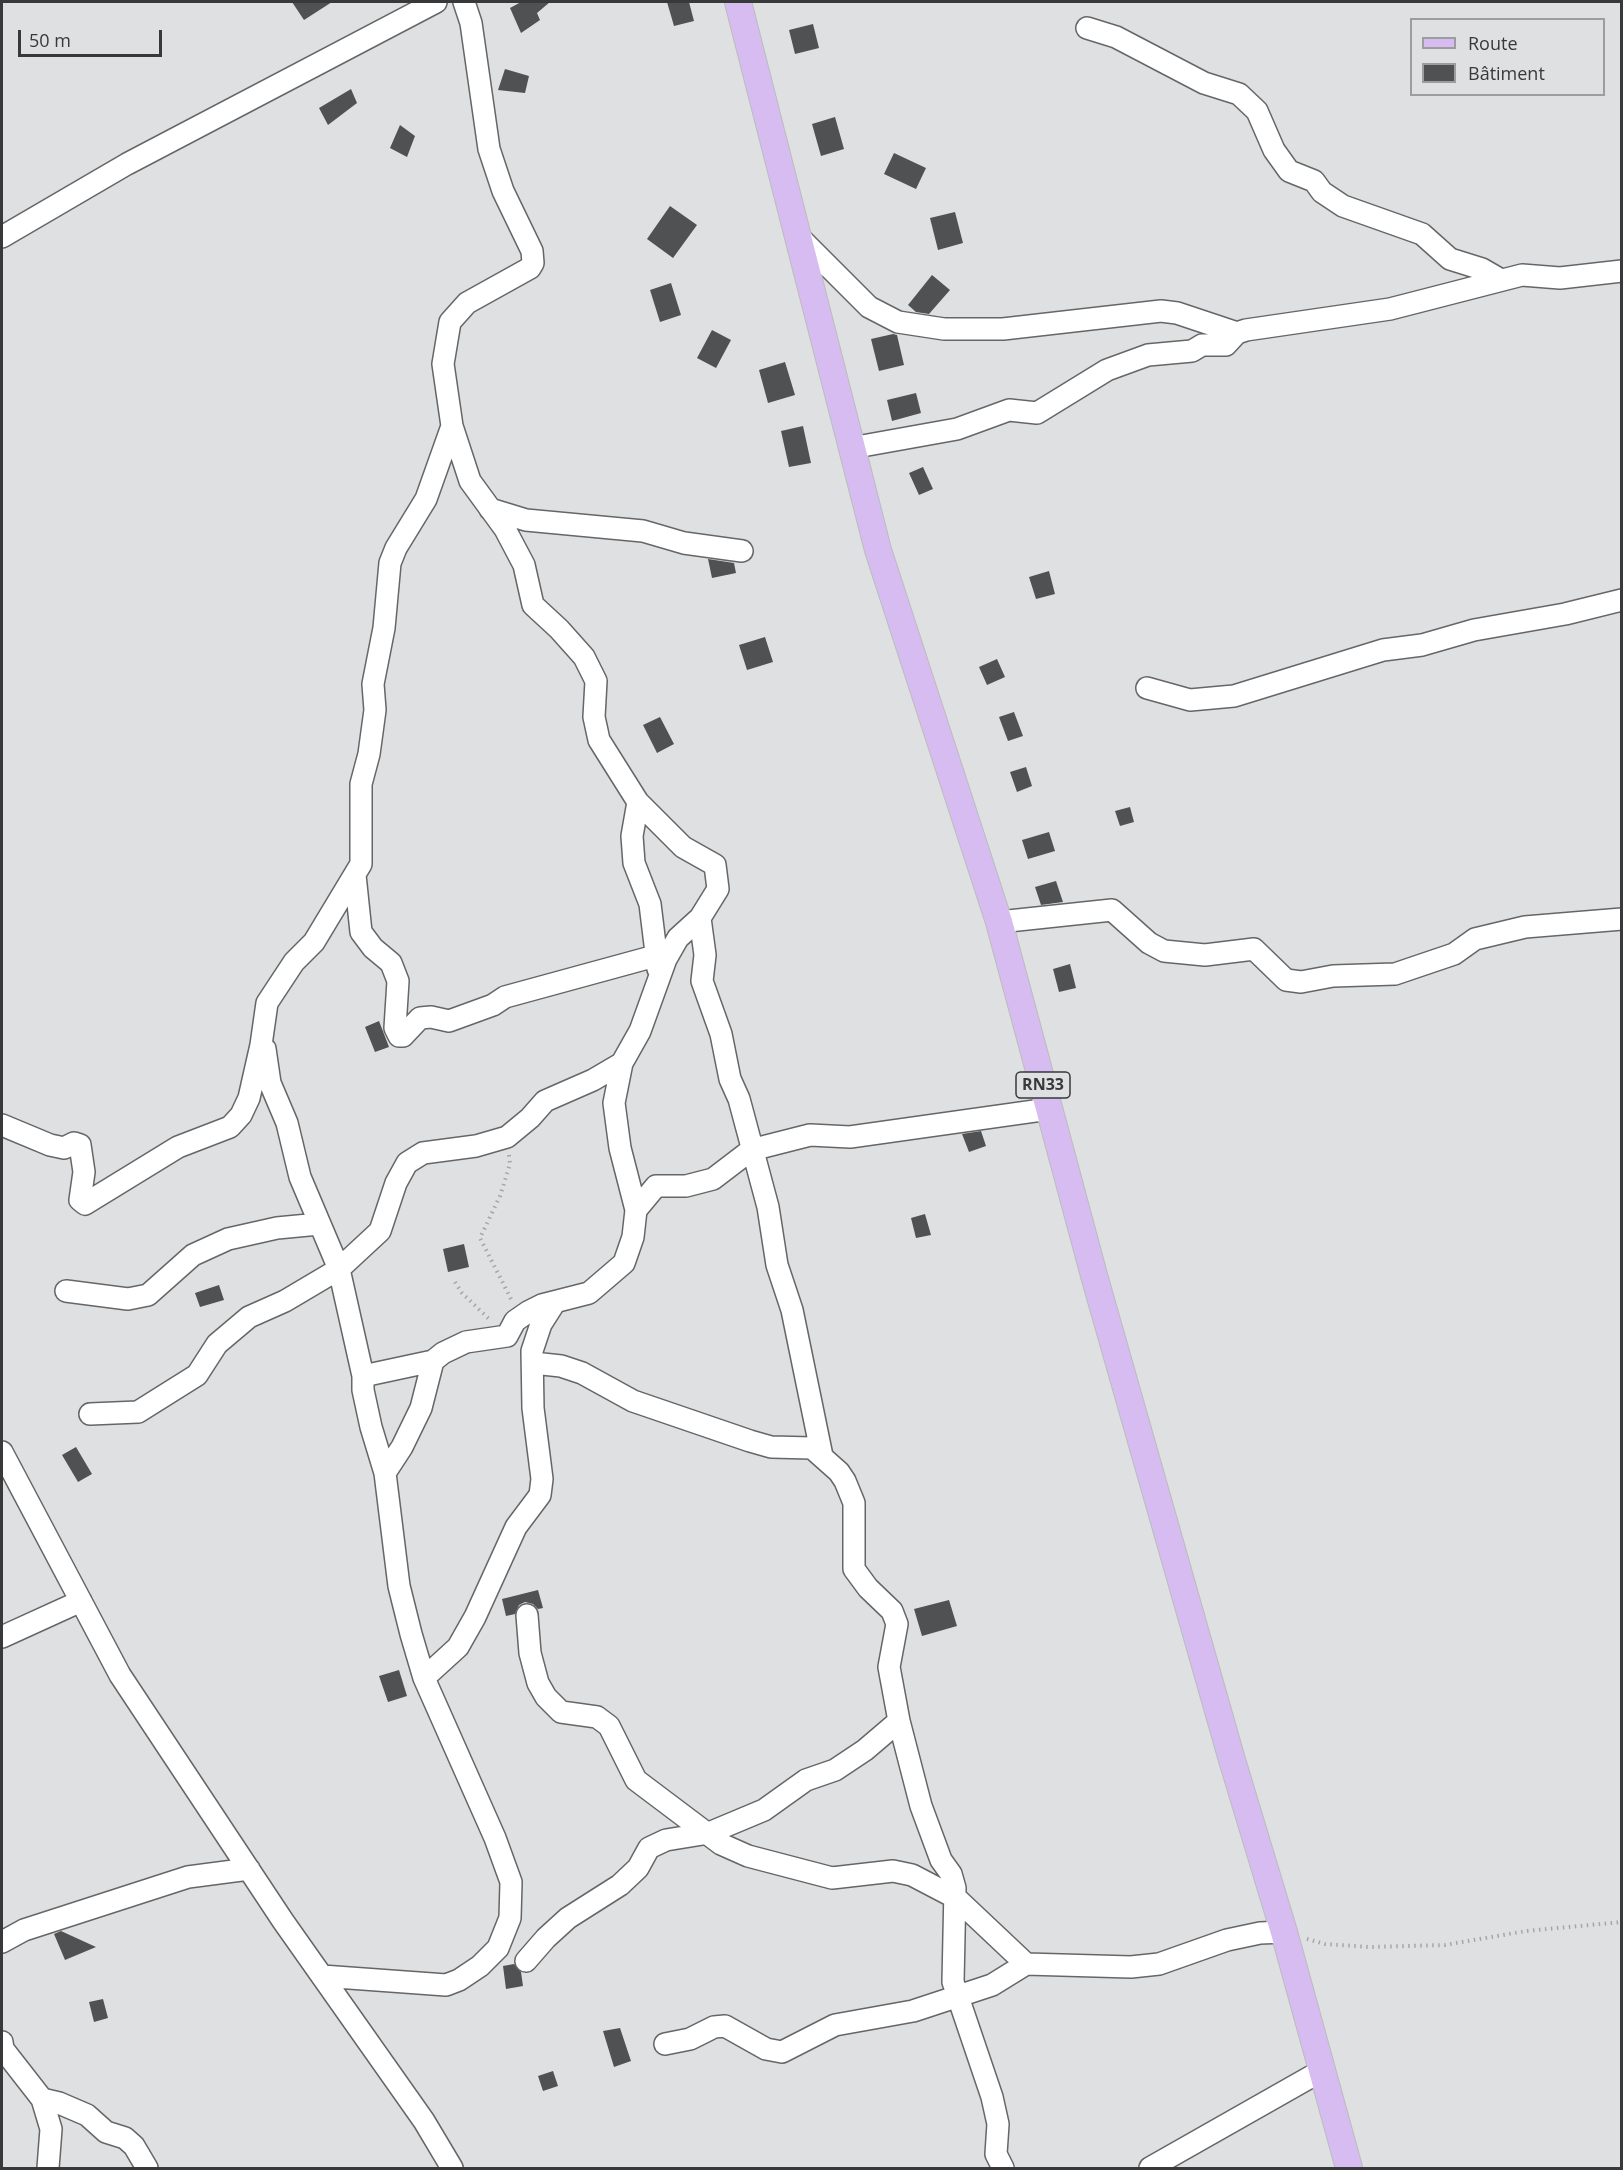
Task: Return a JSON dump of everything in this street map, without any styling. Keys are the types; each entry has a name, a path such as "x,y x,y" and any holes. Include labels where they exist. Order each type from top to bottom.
{"main road":[{"name":"RN33","path":"738,2 878,550 999,922 1228,1749 1284,1932 1348,2169"}],"street":[{"path":"2,237 127,164 435,2"},
{"path":"355,874 361,932 373,948 391,963 398,981 395,1028 399,1036 403,1036 420,1018 431,1017 449,1021 493,1005 505,997 657,966 678,939 700,918 718,889 715,865 683,847 638,802 599,740 594,717 596,681 587,663 559,629 533,605 524,565 505,529 470,481 452,426 443,364 450,322 466,303 530,268 533,263 532,251 503,191 489,149 471,23 464,2"},
{"path":"1087,28 1116,38 1204,82 1239,94 1257,111 1274,150 1289,171 1314,180 1322,192 1343,206 1422,234 1450,259 1482,269 1501,280"},
{"path":"796,235 869,307 898,322 944,329 1003,329 1161,311 1178,313 1237,333"},
{"path":"851,448 957,429 1009,410 1037,413 1107,370 1148,355 1192,351 1202,345 1226,345 1237,333 1275,323 1390,309 1522,275 1560,278 1622,271"},
{"path":"2,1125 50,1145 64,1148 74,1143 80,1145 84,1172 80,1200 85,1204 178,1146 230,1127 241,1115 249,1098 261,1045 267,1003 294,962 314,942 361,864 361,784 369,754 375,710 372,684 384,628 390,563 396,548 426,499 452,426"},
{"path":"490,508 526,520 643,531 684,543 742,551"},
{"path":"1147,688 1190,700 1234,696 1383,650 1422,645 1473,630 1565,614 1622,600"},
{"path":"363,1376 433,1361 466,1342 507,1336 515,1321 528,1312 589,1293 624,1263 633,1237 636,1210 620,1148 614,1103 622,1063 640,1031 657,966 650,904 634,863 632,836 638,802"},
{"path":"999,922 1112,910 1149,943 1164,951 1205,955 1254,949 1286,980 1301,982 1333,976 1395,974 1454,954 1475,939 1525,927 1622,919"},
{"path":"700,918 705,955 702,981 724,1044 730,1079 739,1099 768,1207 777,1265 792,1311 822,1456"},
{"path":"262,1028 270,1083 287,1123 300,1177 339,1269 363,1376 363,1390 371,1426 386,1473 399,1586 424,1678 500,1849 511,1882 510,1918 498,1948 480,1966 459,1980 446,1985 322,1976"},
{"path":"90,1414 138,1412 197,1375 217,1344 249,1317 285,1301 339,1269 380,1231 396,1183 407,1163 423,1153 476,1146 507,1137 530,1118 545,1101 593,1080 622,1063"},
{"path":"636,1210 656,1186 686,1186 713,1179 752,1150 810,1135 850,1137 1049,1109"},
{"path":"66,1291 128,1299 148,1294 193,1255 228,1239 277,1228 320,1224"},
{"path":"424,1678 458,1647 475,1617 516,1527 540,1495 542,1479 533,1408 532,1351 541,1324 555,1302"},
{"path":"386,1473 421,1408 433,1361"},
{"path":"533,1363 561,1366 582,1373 633,1401 771,1447 812,1448 839,1472 854,1503 854,1569 868,1588 892,1611 897,1624 889,1668 899,1721 921,1806 941,1860 951,1874 956,1898 952,1968 958,1995 992,2097 998,2124 996,2154 1003,2169"},
{"path":"2,1452 120,1675 249,1869 424,2121 452,2168"},
{"path":"2,1637 81,1601"},
{"path":"527,1615 530,1653 538,1683 546,1698 561,1712 597,1717 609,1726 636,1780 649,1793 709,1833 720,1844 748,1856 832,1878 893,1871 935,1885 956,1898 1026,1964"},
{"path":"526,1961 568,1918 620,1885 638,1868 649,1848 666,1840 709,1833 764,1810 806,1780 835,1770 865,1750 899,1721"},
{"path":"2,1942 24,1930 178,1880 249,1869"},
{"path":"665,2044 690,2039 714,2027 725,2026 766,2049 782,2052 835,2025 914,2011 992,1985 1026,1964 1131,1967 1159,1964 1227,1940 1260,1933 1284,1932"},
{"path":"2,2046 42,2099 51,2129 48,2169"},
{"path":"1150,2169 1321,2071"},
{"path":"42,2099 59,2103 87,2115 106,2132 125,2138 134,2146 147,2169"}],"path":[{"path":"507,1137 510,1164 500,1196 480,1238 511,1298 515,1321"},
{"path":"1284,1932 1325,1944 1391,1947 1445,1945 1526,1930 1622,1922"}],"building":[{"path":"292,2 332,2 304,20"},
{"path":"521,2 550,2 537,13 540,20 521,33 510,8"},
{"path":"667,2 689,2 694,21 674,26"},
{"path":"813,24 819,48 795,54 789,30"},
{"path":"505,69 529,76 525,93 498,90"},
{"path":"351,89 357,103 328,125 319,108"},
{"path":"835,117 844,149 821,156 812,124"},
{"path":"400,125 415,136 407,157 390,148"},
{"path":"894,153 926,168 916,189 884,174"},
{"path":"670,206 697,225 673,258 647,239"},
{"path":"955,212 963,243 938,250 930,218"},
{"path":"932,275 950,290 929,314 916,312 908,305"},
{"path":"671,283 681,315 660,322 650,290"},
{"path":"712,330 731,340 716,368 697,358"},
{"path":"897,335 904,365 879,371 871,339"},
{"path":"785,362 795,395 768,403 759,370"},
{"path":"916,393 921,413 892,421 887,400"},
{"path":"803,426 811,463 789,467 781,431"},
{"path":"923,467 933,489 919,495 909,473"},
{"path":"708,559 734,563 736,573 712,578"},
{"path":"1049,571 1055,594 1036,599 1029,577"},
{"path":"765,637 773,662 747,670 739,645"},
{"path":"997,659 1005,677 987,685 979,667"},
{"path":"1014,712 1023,736 1008,741 999,717"},
{"path":"660,717 674,744 657,753 643,725"},
{"path":"1026,767 1032,786 1017,792 1010,772"},
{"path":"1130,807 1134,822 1120,826 1115,811"},
{"path":"1049,832 1055,851 1028,859 1022,840"},
{"path":"1056,881 1063,902 1041,905 1035,887"},
{"path":"1070,964 1076,988 1059,992 1053,969"},
{"path":"379,1021 389,1047 375,1052 365,1027"},
{"path":"981,1131 986,1146 969,1152 962,1134"},
{"path":"925,1214 931,1235 916,1238 911,1218"},
{"path":"464,1244 469,1267 448,1272 443,1249"},
{"path":"219,1285 224,1300 200,1307 195,1293"},
{"path":"76,1447 92,1474 78,1482 62,1455"},
{"path":"538,1590 543,1608 538,1609 533,1604 525,1602 519,1605 515,1614 506,1616 502,1599"},
{"path":"949,1600 957,1626 922,1636 914,1609"},
{"path":"399,1670 407,1696 388,1702 379,1676"},
{"path":"61,1931 96,1947 65,1960 54,1934"},
{"path":"514,1964 521,1972 523,1986 506,1989 503,1966"},
{"path":"103,1999 108,2018 94,2022 89,2002"},
{"path":"620,2028 631,2061 614,2067 603,2031"},
{"path":"553,2071 558,2086 543,2091 538,2076"}]}
